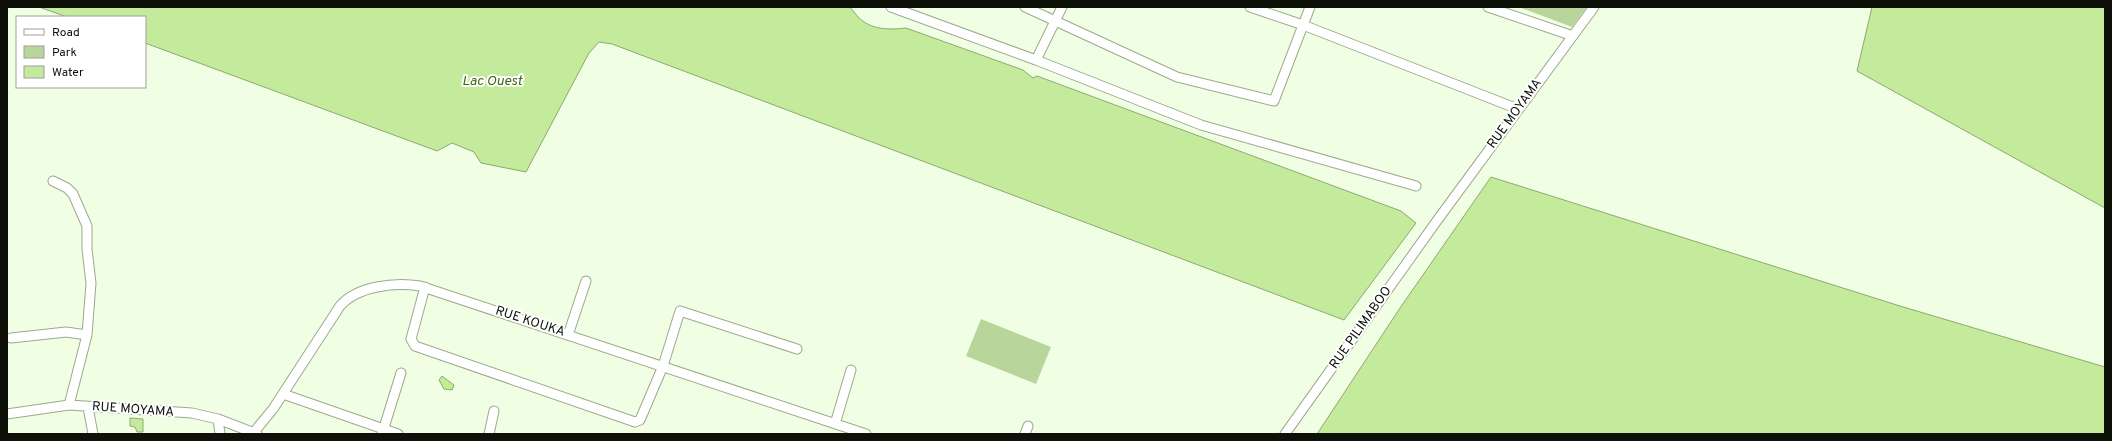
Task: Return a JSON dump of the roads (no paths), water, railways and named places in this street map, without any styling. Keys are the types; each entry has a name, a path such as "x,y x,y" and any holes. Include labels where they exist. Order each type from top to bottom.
{"street":[{"path":"891,7 1036,60 1201,125 1416,186"},
{"path":"1025,7 1177,77 1274,101 1310,7"},
{"path":"1036,60 1062,7"},
{"path":"1250,7 1303,25 1518,109"},
{"path":"1488,7 1573,36"},
{"name":"RUE MOYAMA","path":"1436,222 1594,7"},
{"path":"53,181 67,188 73,194 87,226 87,249 91,283 87,335 69,405"},
{"name":"RUE PILIMABOO","path":"1285,434 1436,222"},
{"path":"568,335 586,281"},
{"name":"RUE KOUKA","path":"255,433 283,394 340,306 348,297 356,293 398,283 425,287 866,434"},
{"path":"425,287 411,339 415,346 635,422 640,420 663,366 680,311 797,349"},
{"path":"11,338 66,332 87,335"},
{"path":"835,424 852,370"},
{"path":"383,432 401,373"},
{"path":"283,394 383,432 398,434"},
{"name":"RUE MOYAMA","path":"7,414 69,405 192,413 218,419 255,433"},
{"path":"88,407 93,434"},
{"path":"489,434 494,411"},
{"path":"218,419 220,434"}],"water":[{"name":"Lac Ouest","path":"39,7 850,7 863,21 874,27 887,29 906,28 1023,70 1033,78 1037,76 1401,211 1416,223 1344,320 612,44 599,42 589,53 526,172 481,163 474,152 452,143 437,151 146,43 146,16 64,16"},
{"path":"1872,7 2105,7 2105,208 1857,71"},
{"path":"1491,177 1900,306 2105,367 2105,434 1317,434 1400,308"},
{"path":"442,376 454,385 452,390 444,389 439,380"},
{"path":"130,418 143,419 143,432 137,432 135,427 130,426"}]}
